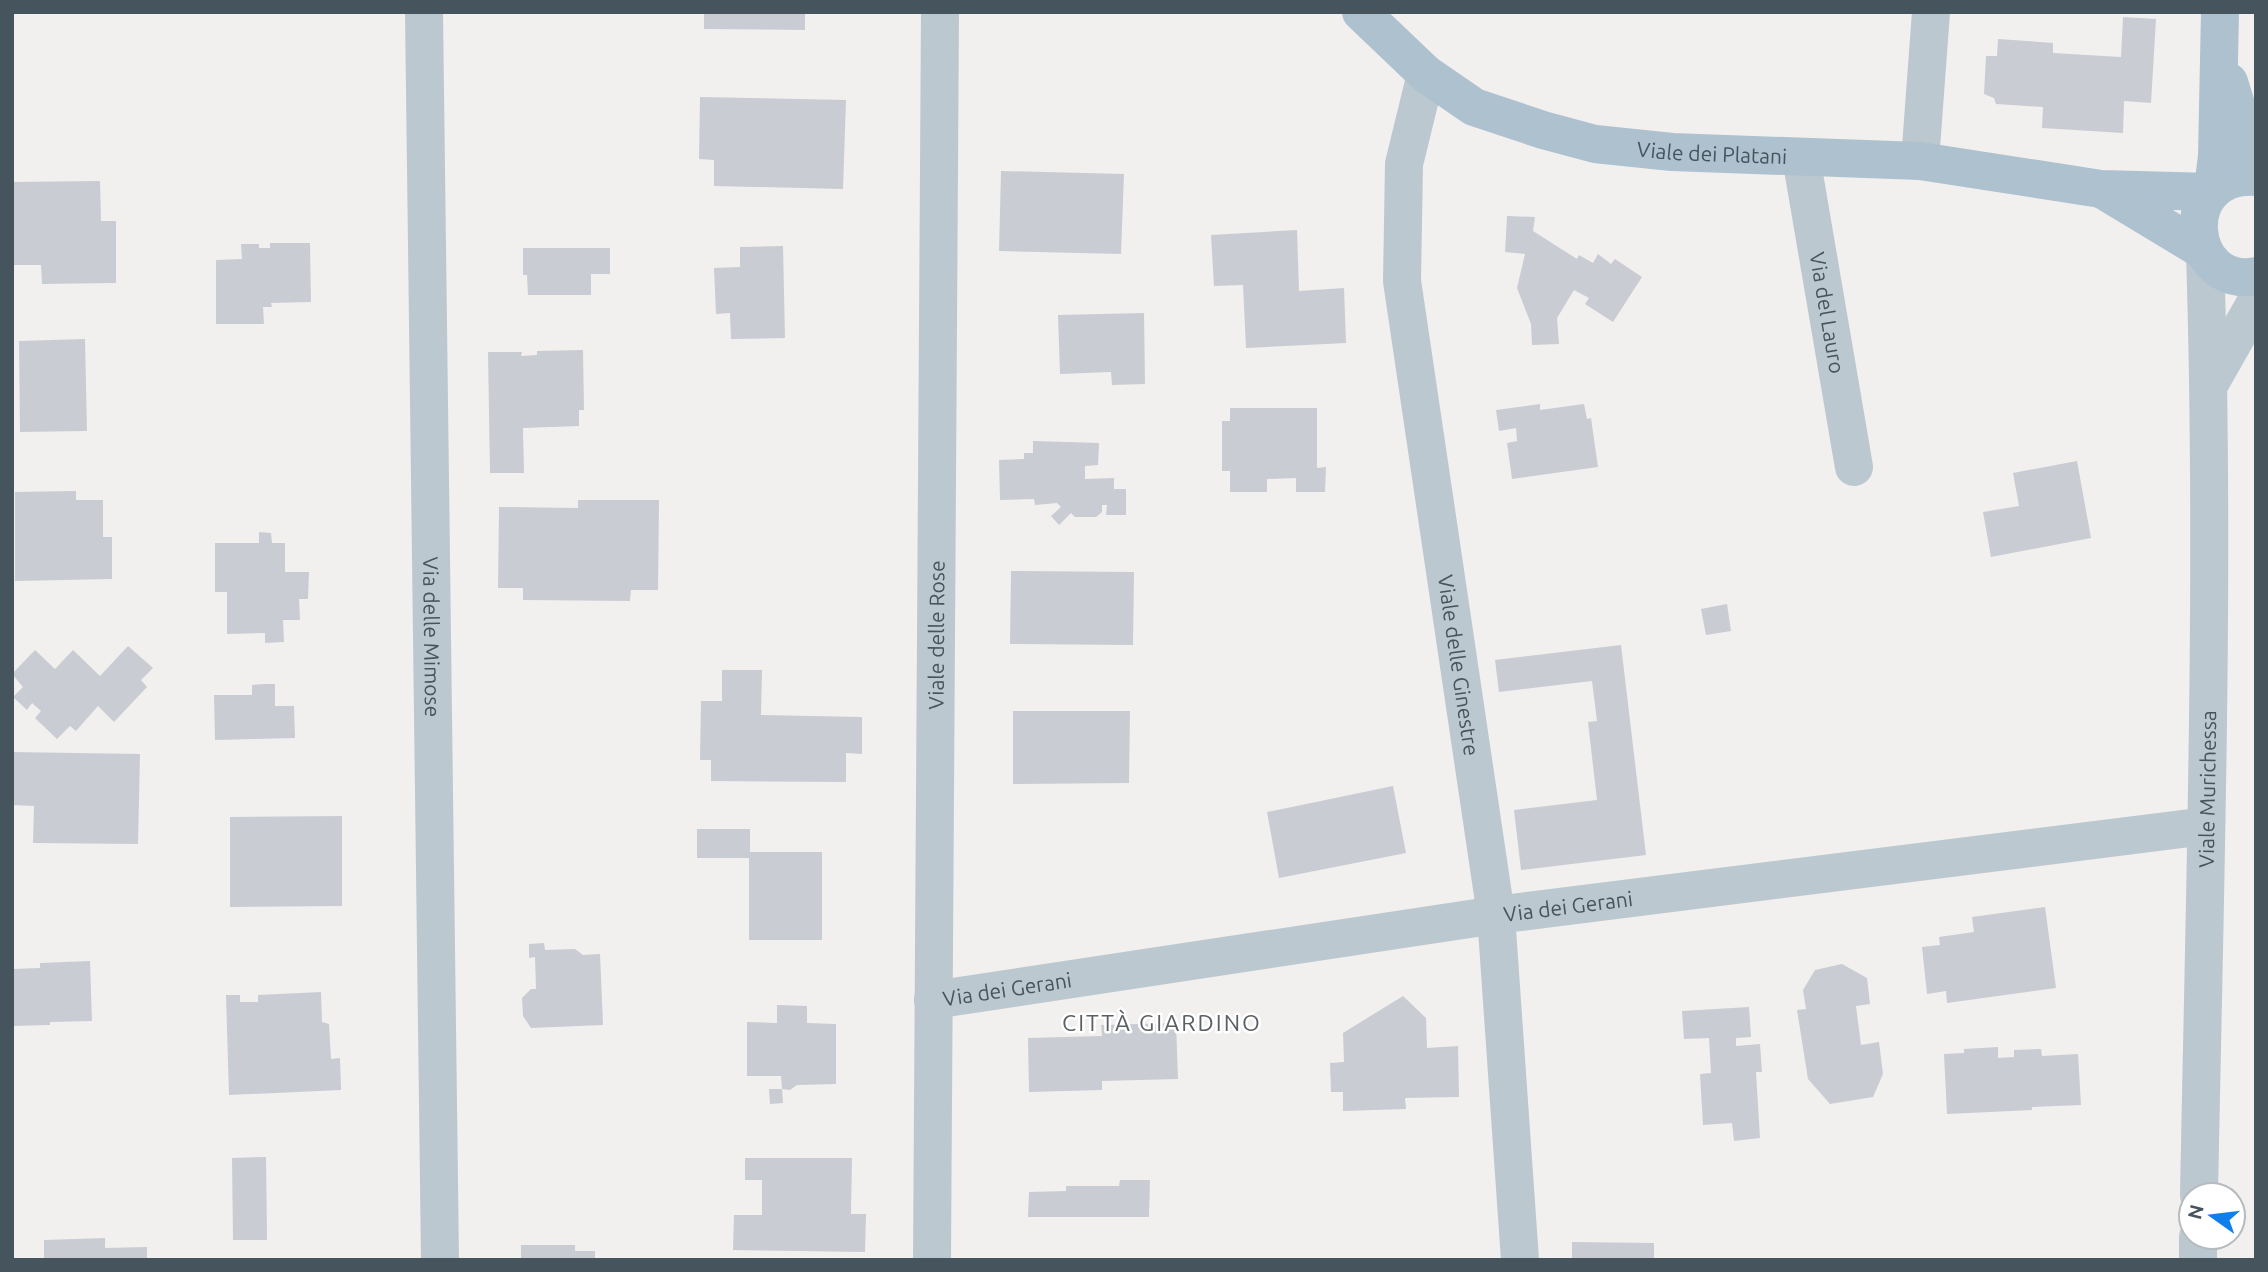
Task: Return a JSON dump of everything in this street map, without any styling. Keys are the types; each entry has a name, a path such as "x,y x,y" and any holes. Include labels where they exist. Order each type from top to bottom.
{"main road":[{"name":"Viale dei Platani","path":"1361,12 1426,74 1474,107 1595,144 1672,152 1920,161 2101,189 2212,190"},
{"path":"2219,29 2256,170"},
{"path":"2212,190 2217,156 2219,29"},
{"path":"2204,252 2197,220 2203,203 2212,190 2238,177 2256,177"},
{"name":"Viale dei Platani","path":"2101,189 2204,252 2216,266 2232,275 2256,276"}],"street":[{"name":"Via delle Mimose","path":"424,12 440,1260"},
{"name":"Viale delle Rose","path":"932,1260 940,12"},
{"path":"1920,161 1931,12"},
{"name":"Viale delle Ginestre","path":"1426,74 1404,164 1402,281 1496,915 1520,1260"},
{"name":"Via del Lauro","path":"1801,157 1854,467"},
{"name":"Viale Murichessa","path":"2199,1181 2206,826 2209,385 2204,252"},
{"name":"Viale Murichessa","path":"2209,385 2256,302"},
{"name":"Via dei Gerani","path":"933,1000 1496,915 2206,826"}],"building":[{"path":"704,12 805,12 805,30 704,29"},
{"path":"2123,17 2156,19 2151,103 2124,101 2123,133 2042,128 2043,107 1996,104 1994,98 1984,94 1986,56 1997,56 1998,39 2053,43 2053,53 2121,57"},
{"path":"700,97 846,100 843,189 714,186 714,160 699,159"},
{"path":"1001,171 1124,174 1121,254 999,251"},
{"path":"100,181 101,221 116,221 116,283 42,284 41,265 12,265 12,182"},
{"path":"1507,216 1535,217 1533,231 1577,259 1579,255 1593,263 1598,254 1611,264 1615,259 1642,277 1613,322 1585,304 1589,298 1574,290 1557,318 1559,344 1532,345 1531,324 1517,288 1525,254 1505,252"},
{"path":"1297,230 1299,291 1344,288 1346,343 1246,348 1243,285 1214,286 1211,235"},
{"path":"270,243 310,243 311,302 271,303 272,307 263,307 264,324 216,324 216,260 242,259 241,244 259,244 259,248 270,248"},
{"path":"783,246 785,338 731,339 730,313 716,314 714,268 740,267 740,247"},
{"path":"523,248 610,248 610,274 591,274 591,295 528,295 527,275 523,275"},
{"path":"1144,313 1145,384 1112,385 1111,372 1060,374 1058,315"},
{"path":"85,339 87,431 20,432 19,341"},
{"path":"583,350 584,410 579,410 579,426 523,428 524,473 490,473 488,352 522,352 521,356 537,355 537,351"},
{"path":"1540,404 1540,410 1584,404 1587,419 1591,418 1598,467 1512,479 1507,443 1517,441 1516,428 1499,431 1496,410"},
{"path":"1230,408 1317,408 1317,468 1326,467 1325,492 1296,492 1296,478 1267,479 1267,492 1230,492 1230,471 1222,471 1222,421 1230,421"},
{"path":"1033,441 1099,443 1098,465 1085,466 1085,479 1114,478 1114,489 1126,489 1126,515 1106,515 1107,505 1102,505 1102,512 1096,517 1075,517 1071,513 1059,525 1051,516 1061,507 1057,503 1035,505 1034,499 1000,500 999,460 1024,459 1024,453 1033,453"},
{"path":"2077,461 2091,538 1991,557 1983,512 2019,506 2013,473"},
{"path":"76,491 76,500 103,500 103,537 112,537 112,579 15,581 15,492"},
{"path":"578,500 659,500 658,590 631,590 630,601 523,600 523,588 498,588 499,507 578,508"},
{"path":"259,532 271,533 272,543 285,543 285,572 309,572 308,599 299,599 300,620 283,620 284,642 265,643 265,633 227,634 227,592 215,592 215,543 259,543"},
{"path":"1011,571 1134,572 1133,645 1010,644"},
{"path":"1727,604 1731,631 1706,635 1701,609"},
{"path":"1621,645 1646,855 1521,870 1514,810 1597,800 1588,722 1597,721 1592,681 1499,692 1495,660"},
{"path":"128,646 153,668 141,680 147,687 114,722 98,706 76,731 70,726 57,739 35,718 41,711 32,703 27,710 13,697 23,687 12,674 35,650 55,669 73,650 100,676"},
{"path":"722,670 762,670 761,715 862,717 862,754 846,753 846,782 711,781 711,760 700,760 701,701 722,701"},
{"path":"275,684 275,706 294,706 295,738 215,740 214,695 252,695 252,685"},
{"path":"1013,711 1130,711 1129,783 1013,784"},
{"path":"12,752 140,754 138,844 33,843 34,806 12,805"},
{"path":"1393,786 1406,853 1279,878 1267,812"},
{"path":"342,816 342,906 230,907 230,817"},
{"path":"697,829 750,829 750,852 822,852 822,940 749,940 749,858 697,858"},
{"path":"2045,907 2056,988 1947,1003 1946,991 1927,994 1922,947 1940,945 1939,937 1974,932 1972,917"},
{"path":"544,943 545,950 575,949 583,955 600,954 603,1025 531,1028 523,1016 522,998 531,989 536,989 535,957 529,958 529,944"},
{"path":"90,961 92,1021 13,1026 12,969 40,968 40,963"},
{"path":"1842,964 1867,978 1870,1004 1856,1006 1861,1045 1879,1042 1883,1074 1873,1097 1830,1104 1808,1079 1797,1010 1806,1009 1803,990 1815,970"},
{"path":"321,992 322,1022 329,1024 331,1059 340,1058 341,1090 229,1095 226,995 240,995 240,1002 258,1002 258,995"},
{"path":"1403,996 1426,1018 1427,1048 1458,1046 1459,1097 1405,1098 1406,1109 1343,1111 1343,1092 1331,1092 1330,1063 1344,1062 1343,1033"},
{"path":"777,1005 807,1006 807,1023 836,1024 836,1084 797,1085 790,1090 782,1089 781,1076 747,1076 747,1022 777,1023"},
{"path":"1749,1007 1751,1037 1736,1038 1736,1046 1760,1044 1762,1072 1756,1072 1760,1138 1734,1141 1732,1123 1703,1125 1700,1074 1711,1073 1709,1038 1684,1039 1682,1011"},
{"path":"1176,1023 1178,1079 1102,1081 1102,1090 1029,1092 1028,1038 1102,1036 1101,1025"},
{"path":"1998,1047 1998,1058 2014,1057 2014,1050 2041,1049 2042,1056 2078,1054 2081,1105 1947,1114 1944,1054 1964,1053 1964,1049"},
{"path":"769,1089 782,1089 783,1103 770,1104"},
{"path":"266,1157 267,1240 233,1240 232,1158"},
{"path":"745,1158 852,1158 851,1214 866,1214 865,1252 733,1250 734,1215 762,1215 762,1180 745,1180"},
{"path":"1120,1180 1150,1180 1149,1217 1028,1217 1029,1192 1066,1191 1066,1186 1119,1186"},
{"path":"105,1238 105,1248 147,1247 147,1260 44,1260 44,1240"},
{"path":"1572,1242 1654,1243 1654,1260 1572,1260"},
{"path":"521,1245 575,1245 575,1251 595,1251 595,1260 521,1260"}],"district":[{"name":"CITTÀ GIARDINO","path":"1162,1022"}]}
